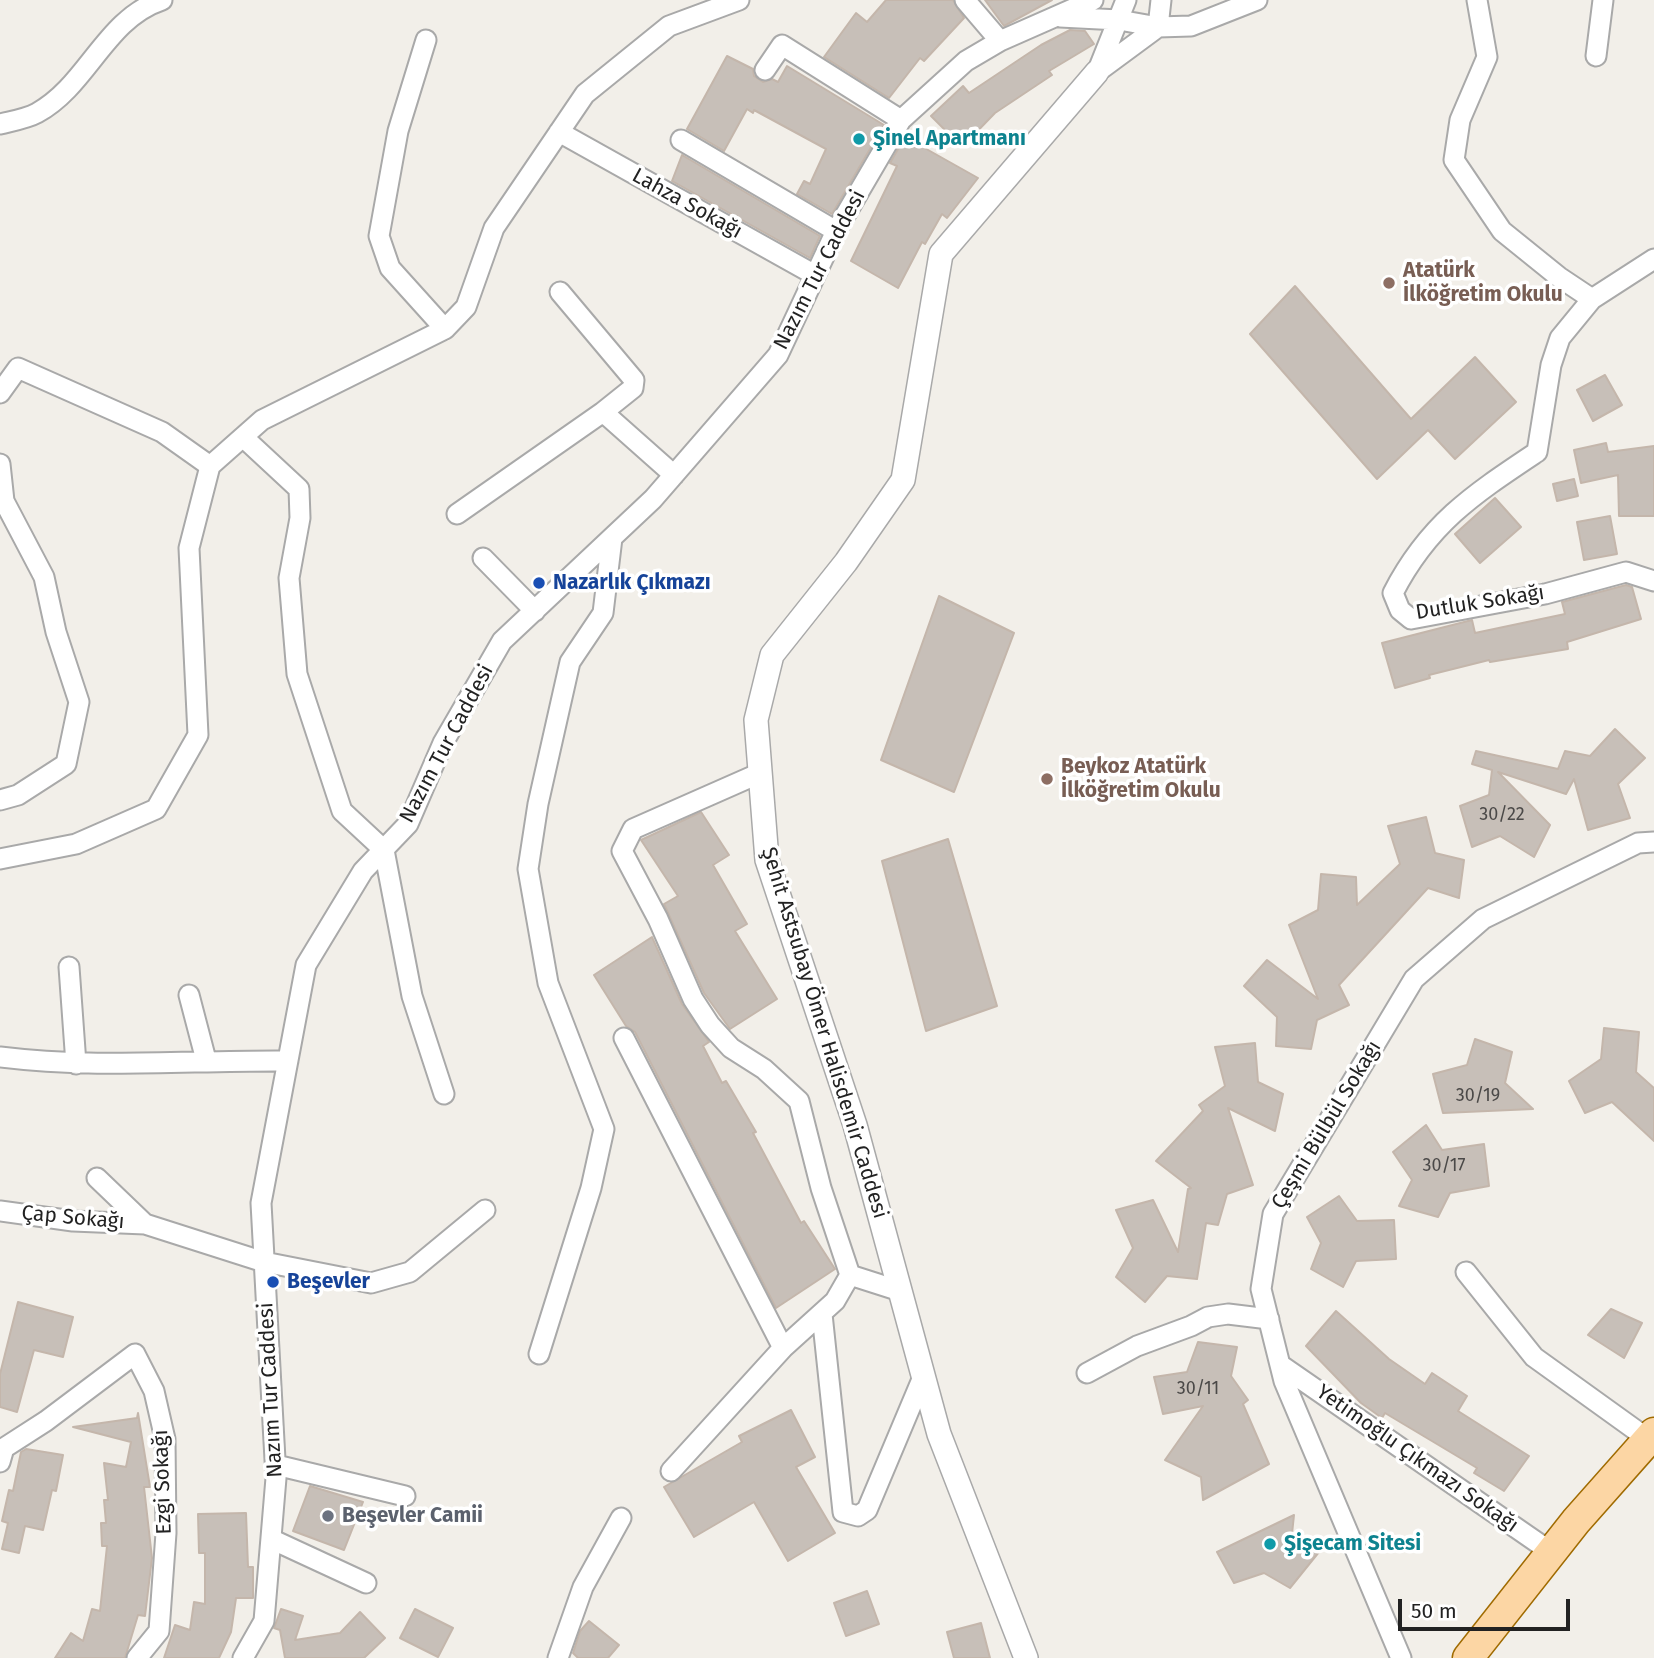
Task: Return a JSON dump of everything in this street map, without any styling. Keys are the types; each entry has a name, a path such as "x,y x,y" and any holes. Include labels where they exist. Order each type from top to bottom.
{"main road":[{"path":"1468,1658 1551,1552 1651,1436"}],"street":[{"path":"0,124 36,114 59,96 94,59 116,28 162,0"},
{"path":"0,859 76,844 156,809 198,736 189,548 210,466 262,420 445,329 467,307 494,228 584,94 669,26 739,0"},
{"path":"965,0 1000,41"},
{"name":"Nazım Tur Caddesi","path":"243,1658 264,1621 276,1465 261,1203 306,965 363,872 408,824 443,743 502,641 674,475 778,355 836,231 901,120 966,61 1000,41 1093,0"},
{"path":"1097,72 1126,0"},
{"path":"1097,72 1158,27 1161,0"},
{"path":"1055,17 1119,20 1158,27 1191,26 1257,0"},
{"path":"1478,0 1487,57 1460,120 1454,160 1502,231 1559,277 1592,299 1654,259"},
{"path":"1596,56 1603,0"},
{"path":"426,40 398,131 379,236 390,268 445,329"},
{"path":"765,69 782,45 901,120"},
{"name":"Şehit Astsubay Ömer Halisdemir Caddesi","path":"1026,1658 939,1434 855,1125 767,860 756,720 772,654 846,562 903,480 941,254 1097,72"},
{"name":"Lahza Sokağı","path":"559,132 815,275"},
{"path":"681,140 836,231"},
{"path":"457,514 633,388 634,380 560,292"},
{"name":"Dutluk Sokağı","path":"1592,299 1560,338 1551,365 1537,452 1463,502 1410,560 1394,593 1400,610 1411,619 1545,594 1626,572 1654,581"},
{"path":"0,393 18,368 162,432 210,466"},
{"path":"603,412 674,475"},
{"path":"243,437 299,488 300,518 289,579 297,674 342,811 384,850 412,996 444,1094"},
{"path":"0,464 4,501 44,577 56,632 79,702 66,764 18,795 0,800"},
{"path":"539,1354 591,1188 604,1129 548,983 528,869 538,804 570,662 603,613 611,538"},
{"path":"483,558 535,611"},
{"path":"671,1471 783,1349 835,1301 850,1275 821,1188 799,1101 764,1069 731,1048 709,1026 693,999 658,919 622,852 632,829 760,774"},
{"name":"Çeşmi Bülbül Sokağı","path":"1401,1658 1283,1381 1282,1366 1262,1289 1273,1214 1414,979 1483,919 1639,843 1654,842"},
{"path":"68,967 76,1064"},
{"path":"189,995 206,1060"},
{"path":"624,1038 783,1349"},
{"path":"0,1057 133,1066 206,1060 288,1061"},
{"name":"Çap Sokağı","path":"97,1178 145,1224"},
{"name":"Çap Sokağı","path":"0,1211 73,1221 145,1224 264,1262 371,1283 410,1272 485,1210"},
{"path":"1466,1272 1534,1357 1651,1436"},
{"path":"850,1275 900,1291"},
{"path":"822,1314 843,1512 858,1516 867,1510 923,1377"},
{"path":"1087,1373 1137,1346 1208,1317 1228,1314 1269,1319"},
{"name":"Ezgi Sokağı","path":"1,1452 135,1354 154,1391 165,1439 166,1533 159,1631 137,1658"},
{"name":"Yetimoğlu Çıkmazı Sokağı","path":"1282,1366 1551,1552"},
{"path":"276,1465 405,1496"},
{"path":"558,1658 583,1587 621,1518"},
{"path":"271,1539 366,1583"}],"building":[{"path":"886,0 953,0 964,18 924,61 920,58 889,98 824,57 856,13 867,22"},
{"path":"985,0 1052,0 1004,26"},
{"path":"1070,30 1085,31 1094,44 1049,71 1052,75 995,113 962,147 931,116 963,86 969,93 1041,45"},
{"path":"727,56 753,69 754,76 763,82 772,79 778,82 787,66 884,125 832,214 797,194 804,181 810,184 826,149 754,110 753,113 747,109 724,151 687,129"},
{"path":"905,137 978,178 947,218 942,214 925,244 922,242 898,288 851,261 897,166 890,163"},
{"path":"682,155 820,236 810,258 672,181"},
{"path":"1295,286 1411,419 1475,357 1516,402 1455,459 1428,430 1377,479 1250,334"},
{"path":"1605,375 1622,405 1593,421 1577,390"},
{"path":"1606,443 1608,452 1654,446 1654,516 1619,516 1618,475 1581,483 1574,450"},
{"path":"1574,479 1578,496 1557,501 1553,484"},
{"path":"1495,498 1521,527 1480,563 1455,534"},
{"path":"1610,516 1617,554 1584,560 1577,522"},
{"path":"1626,585 1632,587 1641,619 1567,642 1568,649 1490,662 1489,660 1429,675 1430,678 1395,688 1382,643 1472,620 1475,633 1565,614 1562,602"},
{"path":"939,596 1014,633 954,792 881,760"},
{"path":"1615,729 1645,758 1618,784 1630,818 1588,830 1574,779 1566,794 1498,772 1550,825 1534,857 1500,836 1472,847 1460,806 1489,795 1492,770 1472,764 1476,751 1558,769 1565,751 1590,756"},
{"path":"701,812 729,855 713,865 747,924 735,931 777,999 730,1029 704,993 664,904 678,896 641,840"},
{"path":"1426,817 1435,853 1464,860 1459,898 1428,888 1339,985 1349,1005 1317,1020 1311,1049 1276,1046 1277,1017 1244,986 1267,960 1318,999 1289,925 1318,910 1321,874 1356,877 1357,905 1400,864 1388,826"},
{"path":"948,839 997,1006 926,1031 882,861"},
{"path":"652,937 682,1004 709,1042 703,1046 722,1083 726,1081 756,1132 753,1133 801,1223 804,1221 835,1269 776,1308 635,1032 626,1026 594,975"},
{"path":"1604,1028 1639,1032 1636,1072 1654,1088 1654,1141 1612,1102 1585,1113 1569,1081 1601,1059"},
{"path":"1475,1039 1512,1052 1505,1083 1533,1109 1443,1113 1433,1074 1467,1065"},
{"path":"1255,1043 1258,1082 1283,1094 1275,1131 1228,1108 1253,1185 1227,1194 1218,1225 1206,1223 1197,1279 1167,1276 1145,1302 1116,1277 1133,1248 1116,1210 1153,1200 1178,1252 1188,1189 1191,1188 1156,1161 1203,1111 1199,1105 1225,1086 1215,1047"},
{"path":"1426,1125 1442,1150 1484,1144 1489,1186 1450,1193 1438,1217 1399,1206 1412,1180 1393,1152"},
{"path":"1339,1196 1357,1221 1394,1220 1396,1259 1356,1261 1343,1287 1311,1269 1321,1243 1307,1217"},
{"path":"18,1302 73,1317 63,1357 34,1350 17,1412 0,1407 0,1374"},
{"path":"1611,1309 1642,1323 1624,1358 1588,1335"},
{"path":"1336,1311 1389,1359 1425,1384 1432,1373 1467,1396 1458,1411 1529,1456 1504,1491 1474,1473 1477,1468 1385,1413 1382,1418 1361,1403 1306,1346"},
{"path":"1198,1342 1237,1347 1231,1376 1248,1400 1243,1404 1269,1464 1203,1500 1201,1477 1165,1460 1203,1406 1163,1414 1154,1377 1187,1372"},
{"path":"791,1410 815,1457 796,1467 835,1533 788,1561 754,1502 694,1537 664,1487 742,1442 739,1436"},
{"path":"138,1413 150,1487 144,1487 152,1558 145,1616 138,1615 125,1658 55,1658 71,1633 83,1641 92,1609 100,1611 107,1546 102,1546 101,1523 106,1523 104,1500 108,1500 104,1463 126,1467 131,1442 73,1427 137,1418"},
{"path":"26,1449 63,1455 56,1491 52,1490 43,1530 25,1526 19,1553 2,1549 8,1523 2,1521 9,1490 13,1491 21,1452"},
{"name":"Beşevler Camii","path":"310,1486 363,1502 344,1550 293,1531"},
{"path":"246,1513 248,1567 253,1567 253,1598 236,1598 231,1632 219,1658 164,1658 175,1625 190,1630 194,1602 205,1604 205,1553 199,1553 198,1514"},
{"name":"Şişecam Sitesi","path":"1294,1515 1292,1534 1319,1552 1290,1588 1264,1573 1234,1583 1217,1552"},
{"path":"867,1591 879,1624 846,1636 834,1603"},
{"path":"281,1609 303,1616 295,1640 340,1633 360,1612 385,1638 364,1658 285,1658 280,1630 274,1628"},
{"path":"415,1609 453,1628 438,1657 400,1638"},
{"path":"589,1621 619,1645 608,1658 578,1658 573,1653 580,1631"},
{"path":"981,1623 990,1658 954,1658 947,1632"}],"place":[{"name":"Şinel Apartmanı","path":"859,139"},
{"name":"Atatürk İlköğretim Okulu","path":"1389,283"},
{"name":"Nazarlık Çıkmazı","path":"539,583"},
{"name":"Beykoz Atatürk İlköğretim Okulu","path":"1047,779"},
{"name":"Beşevler","path":"273,1282"},
{"name":"Beşevler Camii","path":"328,1516"},
{"name":"Şişecam Sitesi","path":"1270,1544"}]}
